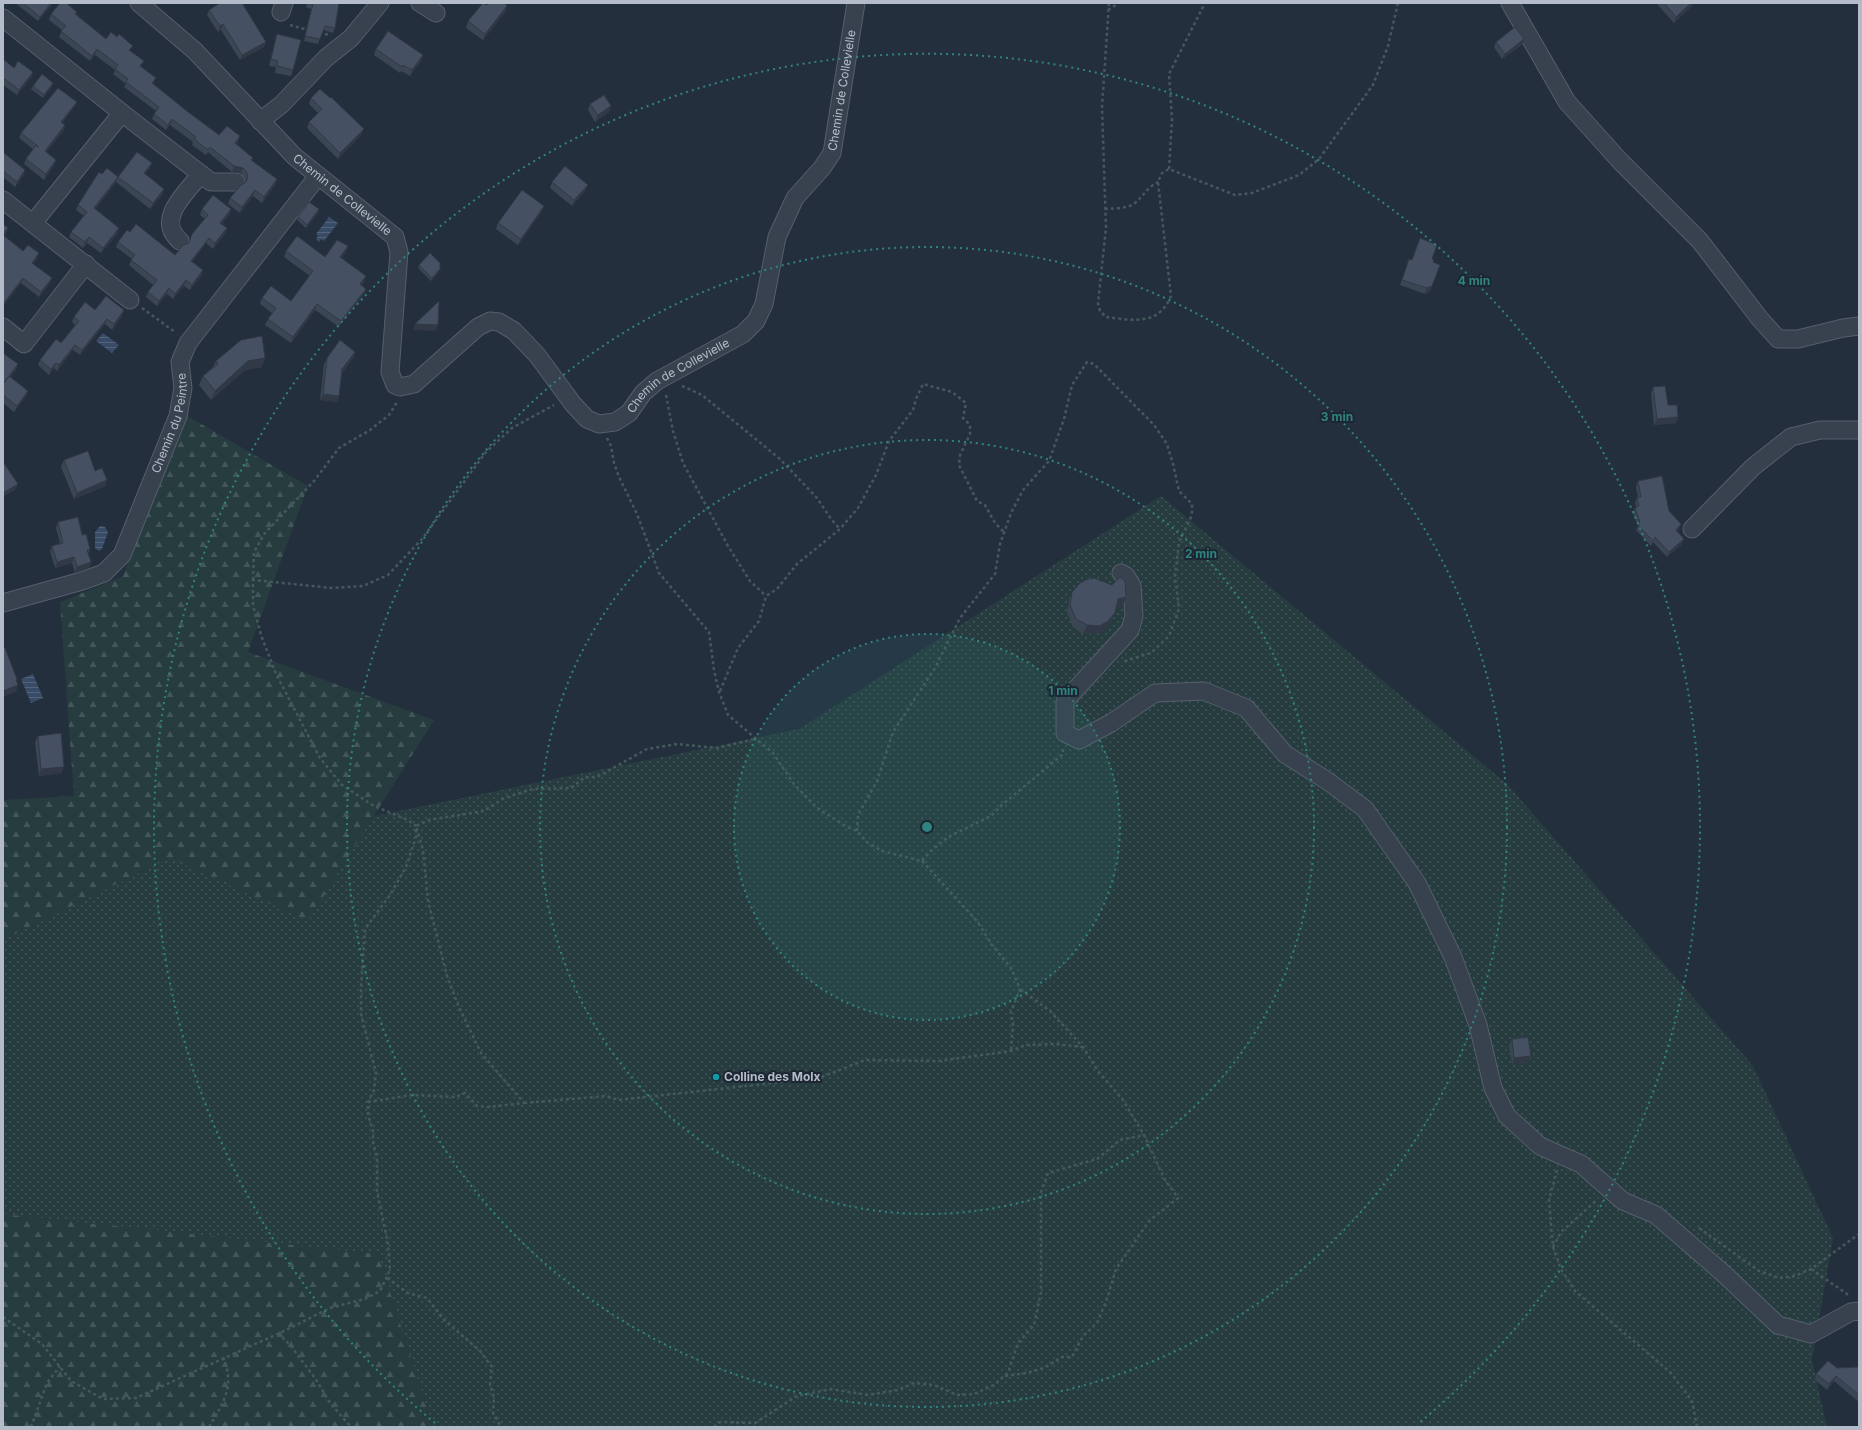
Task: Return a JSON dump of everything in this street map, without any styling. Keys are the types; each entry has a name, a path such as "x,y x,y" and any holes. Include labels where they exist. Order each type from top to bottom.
{"street":[{"name":"Chemin de Collevielle","path":"139,3 195,51 295,157 395,237 398,242 399,252 390,372 394,385 408,387"},
{"path":"260,121 281,105 326,58 347,42 380,3"},
{"path":"420,3 436,13"},
{"name":"Chemin de Collevielle","path":"599,424 614,422 629,413 643,393 663,378 743,334 756,321 764,304 777,237 795,198 822,168 832,153 856,3"},
{"path":"1510,3 1567,102 1620,161 1700,241 1760,319 1778,339 1798,339 1843,328 1859,326"},
{"path":"3,18 211,182 236,182"},
{"path":"33,223 122,113"},
{"path":"180,241 170,228 170,220 173,210 201,174"},
{"name":"Chemin du Peintre","path":"3,603 82,581 104,573 122,555 178,416 183,388 180,362 188,343 318,176"},
{"path":"3,200 130,300"},
{"path":"3,327 24,344 86,264"},
{"path":"408,387 419,381 478,327 490,321 499,322 514,331 537,355 568,397 587,419 599,424"},
{"path":"1692,529 1752,468 1791,437 1820,430 1859,430"},
{"path":"1121,573 1130,581 1134,603 1134,616 1130,630 1065,701 1065,733 1079,740 1111,723 1155,693 1204,691 1246,708 1285,754 1329,782 1365,809 1417,883 1453,957 1478,1025 1493,1088 1507,1116 1540,1146 1581,1164 1623,1201 1656,1215 1723,1273 1778,1325 1811,1334 1851,1312 1856,1304"}],"path":[{"path":"1108,3 1102,107 1106,228 1098,303 1100,311 1106,317 1133,320 1151,318 1163,310 1172,296 1158,182 1162,173 1169,169"},
{"path":"1108,10 1119,3"},
{"path":"1169,169 1172,120 1169,74 1205,3"},
{"path":"1169,169 1235,195 1252,193 1299,176 1319,158 1373,85 1388,46 1398,3"},
{"path":"282,8 289,24 310,30"},
{"path":"317,32 347,42"},
{"path":"1105,209 1127,207 1134,203 1149,187 1158,182"},
{"path":"130,300 176,332"},
{"path":"857,831 858,815 877,781 893,732 935,668 960,618 995,574 1000,544 1011,513 1023,490 1048,461 1064,419 1072,385 1087,362 1094,364 1154,425 1167,444 1179,491 1192,504 1192,515 1179,542 1175,576 1179,609 1169,636 1151,653 1126,662 1101,663"},
{"path":"663,378 702,395 780,459 817,498 831,519 840,529"},
{"path":"663,378 672,431 683,463 728,546 750,581 766,596"},
{"path":"720,692 738,648 759,621 766,596 777,589 797,564 840,529 858,508 876,475 889,441 913,410 923,384 952,392 966,403 963,418 970,425 970,434 960,455 959,465 977,501 985,505 995,524 1004,532"},
{"path":"408,387 389,415 370,430 339,448 314,481 265,533 254,552 253,605 261,635 276,674 320,758 342,785 374,806 408,820 416,826 423,850 428,901 447,976 458,1005 481,1053 524,1103"},
{"path":"253,580 332,588 363,586 388,575 422,539 486,452 512,428 568,397"},
{"path":"599,424 612,446 614,463 619,477 637,514 659,573 709,632 720,692 728,715 773,753 794,784 816,807 847,827 857,831 868,843 882,851 922,861 977,921 992,945 1011,968 1020,989 1050,1011 1083,1047 1098,1071 1123,1100 1144,1135 1165,1180 1178,1198 1149,1220 1116,1269 1106,1302 1097,1323 1083,1336 1072,1357 1061,1357 1033,1373 1004,1376"},
{"path":"922,861 931,851 948,837 991,816 1063,754 1065,733"},
{"path":"416,826 429,820 484,811 504,798 533,790 571,788 586,777 597,777 647,749 677,744 717,748 755,739"},
{"path":"3,1317 42,1344 71,1381 103,1399 136,1398 330,1308 366,1299 380,1291 390,1270 388,1244 377,1191 377,1158 373,1142 373,1131 368,1115 368,1102 374,1090 376,1073 361,1014 361,987 365,929 390,895 406,867 416,837 416,826"},
{"path":"1011,1051 1013,1026 1011,1012 1020,989"},
{"path":"368,1102 412,1095 456,1097 465,1093 478,1106 488,1108 524,1103 606,1096 618,1100 819,1078 865,1060 939,1061 1011,1051 1025,1045 1048,1044 1083,1047"},
{"path":"714,1427 720,1422 756,1423 797,1396 831,1389 868,1395 898,1390 914,1383 934,1385 957,1395 974,1394 994,1384 1008,1374 1018,1343 1034,1325 1041,1292 1041,1192 1048,1173 1097,1159 1120,1140 1144,1135"},
{"path":"1558,1154 1556,1175 1549,1200 1553,1247 1561,1269 1574,1291 1671,1373 1692,1401 1697,1427"},
{"path":"1553,1247 1561,1232 1609,1189"},
{"path":"1698,1228 1759,1271 1780,1278 1795,1276 1811,1269 1859,1234"},
{"path":"1811,1269 1856,1304"},
{"path":"386,1278 408,1293 427,1298 443,1319 480,1351 492,1367 490,1384 494,1398 493,1413 501,1427"},
{"path":"278,1333 291,1346 317,1381 330,1403 351,1427"},
{"path":"209,1427 229,1387 229,1369 223,1357"},
{"path":"31,1427 47,1383 60,1366"}],"green space":[{"path":"184,414 308,486 248,652 434,720 308,921 169,858 3,940 3,800 74,796 60,602 123,576"},
{"path":"1161,496 1507,784 1753,1066 1833,1238 1812,1360 1827,1427 433,1427 378,1254 3,1214 3,940 169,858 799,729"},
{"path":"3,1214 378,1254 433,1427 3,1427"}],"water":[{"path":"329,217 338,223 324,241 321,239 319,242 316,239 318,236 316,234"},
{"path":"103,333 119,345 112,353 96,341"},
{"path":"100,526 105,527 108,532 102,549 99,551 95,548 95,532"},
{"path":"33,674 43,698 31,703 21,679"}],"building":[{"path":"23,3 51,3 40,17"},
{"path":"60,3 66,3 77,12 75,14 106,39 111,32 117,37 119,34 133,46 129,50 144,61 140,66 156,78 152,83 219,135 227,126 240,136 235,143 253,158 251,160 277,179 264,197 255,190 242,207 230,198 240,186 246,182 248,176 246,171 243,168 234,166 210,147 208,150 194,139 196,137 172,119 168,125 154,114 159,107 126,82 128,79 115,69 118,65 97,49 92,56 61,31 66,26 51,14"},
{"path":"220,3 242,3 266,42 242,55 223,24 220,26 209,10"},
{"path":"310,3 339,3 335,28 325,26 320,39 305,36 313,4"},
{"path":"483,3 487,5 489,3 504,3 507,6 485,34 468,21"},
{"path":"1664,3 1691,3 1676,17"},
{"path":"1515,27 1524,39 1505,54 1496,42"},
{"path":"388,31 423,55 412,70 403,65 402,67 376,49"},
{"path":"277,34 301,40 293,70 277,66 278,61 271,59"},
{"path":"3,59 14,68 18,61 33,72 19,90 5,79 3,81"},
{"path":"42,74 53,83 44,95 33,86"},
{"path":"58,88 77,102 61,122 65,125 45,151 56,160 46,174 26,159 36,145 39,147 21,133"},
{"path":"320,89 330,98 331,97 364,129 340,153 309,122 322,109 311,98"},
{"path":"604,95 611,106 598,115 590,104"},
{"path":"3,152 25,170 17,182 3,171"},
{"path":"137,152 152,163 144,173 164,189 153,203 118,177"},
{"path":"565,166 588,185 574,200 552,182"},
{"path":"107,168 118,177 94,208 119,228 103,248 89,237 85,242 71,232 87,212 78,205 99,172 102,174"},
{"path":"522,190 544,206 521,239 498,223"},
{"path":"213,195 231,209 220,223 227,228 215,243 209,238 191,261 203,270 192,285 186,280 175,294 169,288 159,301 148,292 157,280 131,260 135,255 118,242 127,230 130,232 136,224 175,255 183,245 189,243 192,234 208,215 202,209"},
{"path":"309,202 319,209 307,225 298,217"},
{"path":"3,224 8,228 3,234"},
{"path":"3,235 23,251 28,245 39,253 32,263 52,278 41,292 23,278 3,304"},
{"path":"297,236 325,257 337,240 348,246 340,257 366,276 360,284 366,289 341,321 317,304 293,337 268,319 276,308 262,298 271,286 291,301 313,271 286,251"},
{"path":"1420,238 1437,245 1432,259 1434,260 1433,262 1440,265 1432,286 1427,288 1402,280 1409,259 1412,260"},
{"path":"430,253 440,263 440,269 432,278 419,265"},
{"path":"106,296 124,310 114,324 107,319 82,350 75,345 59,365 56,363 51,369 40,360 56,339 61,343 79,321 74,317 85,302 95,310"},
{"path":"439,301 438,325 415,324"},
{"path":"262,336 265,358 248,361 215,391 203,376 218,364 216,361 241,340"},
{"path":"340,340 355,352 342,369 339,396 323,394 327,358"},
{"path":"3,353 18,364 4,383 3,382"},
{"path":"9,376 28,391 17,406 3,395 3,384"},
{"path":"1665,386 1668,405 1677,405 1678,417 1657,419 1653,387"},
{"path":"88,451 95,471 102,468 107,480 77,493 64,460"},
{"path":"3,462 18,484 3,493"},
{"path":"1662,476 1669,511 1681,524 1676,530 1684,539 1669,552 1655,537 1653,541 1638,525 1640,522 1635,508 1639,506 1637,498 1641,497 1638,481"},
{"path":"78,517 82,535 86,534 90,549 87,550 91,562 77,567 74,557 57,562 52,546 63,543 58,522"},
{"path":"1120,577 1125,581 1126,597 1118,599 1115,613 1107,622 1099,626 1087,625 1076,619 1070,605 1072,592 1080,583 1094,578 1112,585"},
{"path":"3,648 5,648 18,685 3,691"},
{"path":"61,733 64,767 41,769 38,736"},
{"path":"1528,1037 1531,1056 1514,1058 1512,1039"},
{"path":"1828,1361 1837,1368 1859,1367 1859,1395 1836,1376 1829,1384 1816,1374"}],"place":[{"name":"Colline des Molx","path":"716,1077"}]}
